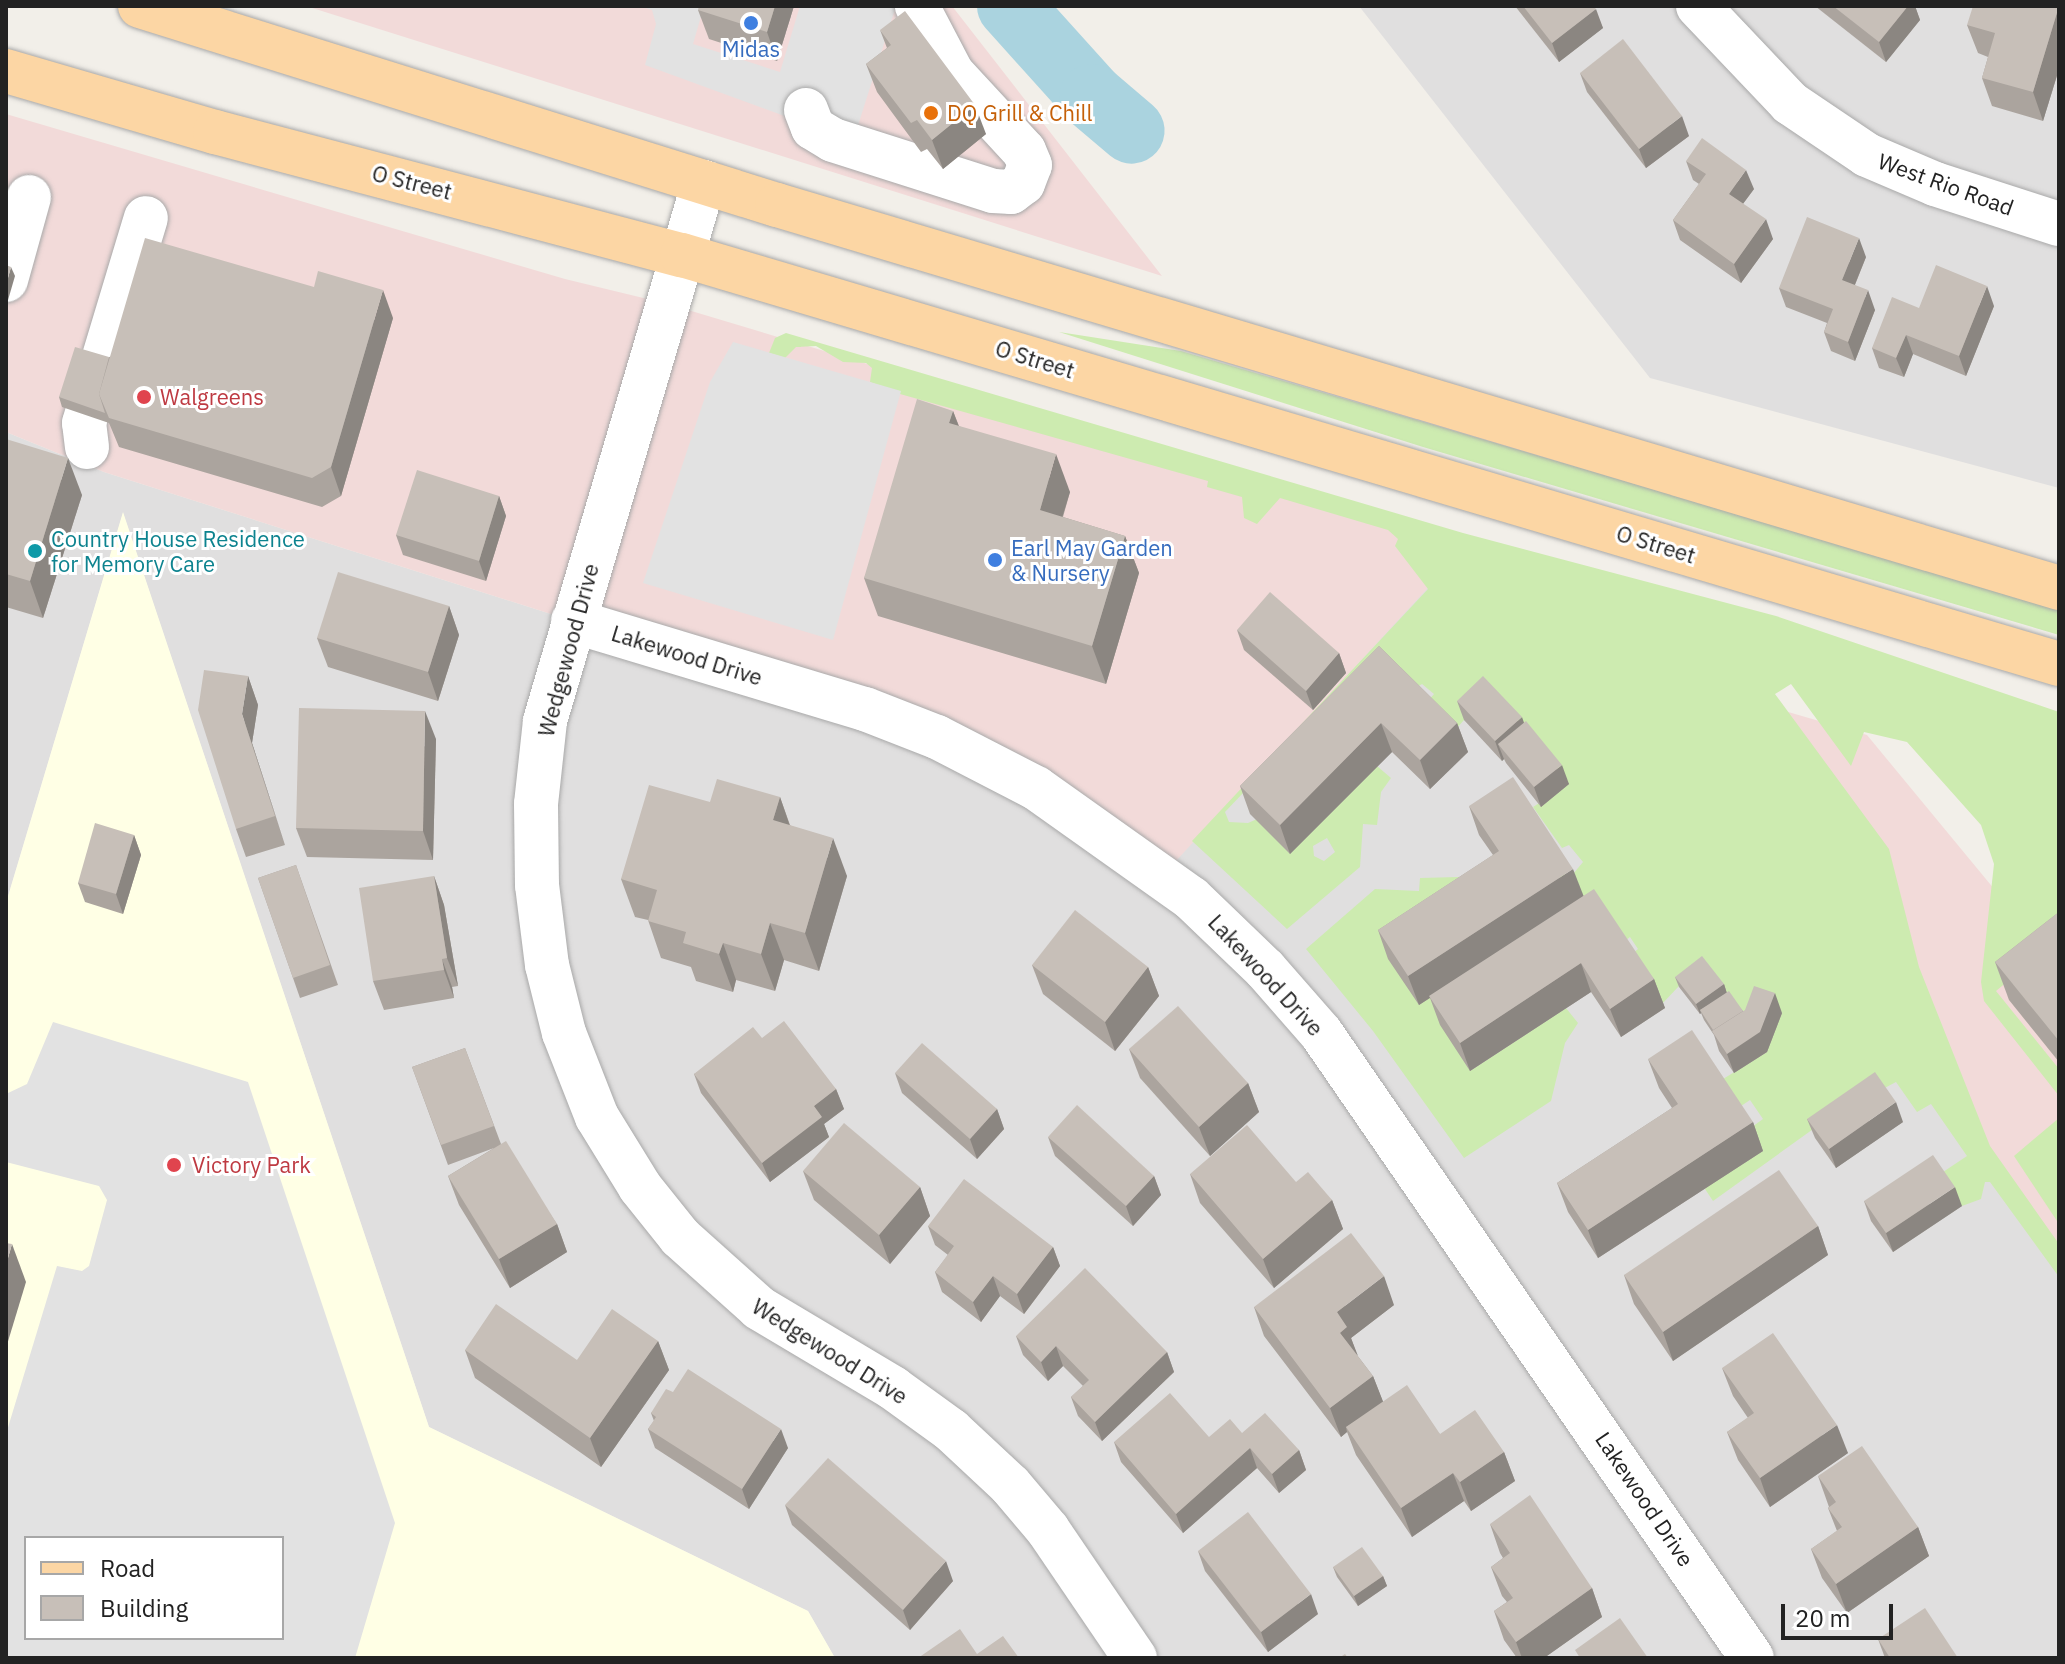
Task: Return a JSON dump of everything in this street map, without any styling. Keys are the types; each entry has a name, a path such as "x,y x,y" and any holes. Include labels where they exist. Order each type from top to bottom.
{"main road":[{"path":"140,6 704,182 2059,588"},
{"name":"O Street","path":"6,71 215,132 682,255 2059,664"}],"street":[{"path":"806,110 813,128 833,140 993,191 1011,192 1023,183 1030,165 1024,151 952,73 917,6"},
{"name":"West Rio Road","path":"1698,6 1764,80 1822,127 1867,155 1935,184 2059,224"},
{"name":"Wedgewood Drive","path":"704,182 545,721 536,804 537,885 554,998 597,1117 640,1187 706,1263 759,1308 893,1388 951,1430 1010,1485 1048,1530 1135,1658"},
{"path":"6,280 29,197"},
{"path":"87,447 84,423 146,218"},
{"name":"Lakewood Drive","path":"573,621 865,709 937,737 1050,797 1163,875 1210,915 1294,999 1374,1105 1752,1658"}],"shaded area":[{"path":"306,6 952,6 1162,276"},
{"path":"640,6 704,6 693,44 780,72 800,6 896,6 853,141 645,65 656,24 652,10"},
{"path":"1359,6 2059,6 2059,488 1650,378"},
{"path":"6,114 565,279 668,304 1400,524 1437,578 1163,875 1036,788 573,621 104,472 6,432"},
{"path":"733,342 901,391 833,640 643,583 710,382"},
{"path":"6,432 104,472 573,621 1437,578 1911,1059 2059,1263 2059,1658 835,1658 808,1611 429,1427 123,513 6,903"},
{"name":"Victory Park","path":"123,512 429,1427 808,1611 835,1658 6,1658 6,903"},
{"path":"1464,617 1867,735 2028,930 2059,910 2059,1263 1911,1059 1802,1134"},
{"path":"53,1022 248,1082 395,1523 355,1658 6,1658 6,1434 57,1266 82,1271 89,1266 107,1200 99,1186 6,1162 6,1094 27,1084"}],"green space":[{"path":"1059,332 1181,351 2059,608 2059,635 1423,447"},
{"path":"786,333 1463,533 1776,616 2059,712 2059,938 1996,991 2059,1069 2059,1096 1984,1001 1981,982 1994,864 1981,825 1907,742 1864,732 1851,766 1791,684 1775,694 1889,849 1919,967 1990,1146 2059,1244 2059,1277 1990,1182 1985,1182 1981,1199 1962,1206 1940,1174 1967,1156 1931,1104 1917,1112 1896,1082 1830,1117 1713,1201 1705,1189 1749,1129 1763,1119 1750,1100 1741,1106 1723,1079 1767,1052 1752,1030 1679,986 1662,1004 1633,953 1638,949 1630,937 1470,1071 1566,1008 1578,1023 1565,1043 1551,1101 1464,1158 1373,1031 1306,949 1375,889 1419,891 1420,878 1573,874 1583,862 1569,845 1562,848 1533,807 1568,784 1464,720 1456,729 1427,702 1434,694 1422,684 1243,793 1225,812 1229,822 1248,823 1377,766 1391,778 1381,792 1377,825 1363,824 1360,867 1287,929 1192,841 1428,589 1395,546 1398,539 1388,530 1280,498 1257,524 1244,518 1242,497 1207,487 1208,481 900,394 870,382 872,368 866,363 843,362 816,346 796,347 785,358 769,353 775,338","holes":["1327,838 1335,852 1324,861 1314,856 1313,846"]},
{"path":"2059,1118 2059,1224 2014,1156"}],"building":[{"path":"699,6 775,6 767,32 698,10"},
{"path":"1523,6 1593,6 1596,9 1552,43"},
{"path":"1833,6 1908,6 1879,42"},
{"path":"1973,6 2059,6 2033,92 1982,78 1995,33 1967,25"},
{"name":"DQ Grill & Chill","path":"905,11 975,105 932,140 917,120 911,123 866,64 891,45 880,30"},
{"path":"1623,39 1682,116 1639,149 1580,73"},
{"path":"1702,138 1746,170 1729,194 1766,219 1734,264 1673,220 1706,174 1686,161"},
{"path":"1807,217 1859,238 1842,280 1868,290 1848,342 1824,332 1833,309 1779,288"},
{"name":"Walgreens","path":"145,238 314,287 318,271 383,290 331,467 312,478 109,418 99,394"},
{"path":"6,265 11,267 6,285"},
{"path":"1936,265 1987,286 1959,356 1906,335 1896,358 1872,348 1892,297 1919,308"},
{"path":"75,347 109,357 99,394 105,413 59,397"},
{"name":"Earl May Garden & Nursery","path":"917,399 953,411 949,423 1056,454 1040,510 1125,536 1092,646 864,578"},
{"path":"6,439 68,458 30,581 6,574"},
{"path":"417,470 499,496 479,561 396,535"},
{"path":"338,572 449,606 428,672 317,638"},
{"path":"1270,592 1339,653 1306,691 1237,630"},
{"path":"1379,646 1457,723 1420,760 1381,723 1280,825 1240,786"},
{"path":"204,670 248,676 242,714 275,816 236,829 198,710"},
{"path":"1483,676 1522,717 1495,741 1457,701"},
{"path":"299,708 425,711 423,831 296,828"},
{"path":"1526,721 1562,765 1534,787 1498,744"},
{"path":"1513,777 1573,869 1408,976 1378,930 1499,851 1469,806"},
{"path":"717,779 780,797 773,820 833,838 805,933 770,923 761,954 723,943 719,954 683,943 686,932 648,921 657,890 621,879 649,785 710,802"},
{"path":"95,823 134,835 116,894 78,883"},
{"path":"296,865 330,965 293,978 258,878"},
{"path":"434,876 447,958 442,959 444,970 373,981 359,888"},
{"path":"1594,889 1654,979 1610,1009 1581,963 1460,1043 1429,996"},
{"path":"1075,910 1148,967 1105,1022 1032,965"},
{"path":"2059,912 2059,1041 1995,962"},
{"path":"1702,956 1724,984 1696,1004 1675,977"},
{"path":"1754,986 1775,993 1760,1032 1727,1054 1712,1031 1745,1010"},
{"path":"1729,991 1743,1011 1713,1030 1700,1010"},
{"path":"1178,1006 1248,1083 1199,1127 1129,1049"},
{"path":"784,1021 836,1089 814,1106 822,1117 762,1163 694,1074 753,1027 762,1038"},
{"path":"1692,1030 1753,1122 1588,1230 1557,1183 1678,1104 1648,1059"},
{"path":"922,1043 997,1109 970,1139 895,1073"},
{"path":"465,1048 494,1126 441,1145 412,1067"},
{"path":"1875,1072 1896,1102 1829,1149 1807,1119"},
{"path":"1077,1105 1154,1176 1126,1206 1048,1137"},
{"path":"844,1123 920,1187 879,1235 803,1171"},
{"path":"1247,1125 1296,1182 1308,1172 1332,1200 1263,1259 1190,1174"},
{"path":"506,1141 557,1224 499,1259 448,1176"},
{"path":"1933,1155 1955,1187 1886,1233 1864,1201"},
{"path":"1779,1170 1818,1226 1663,1332 1624,1275"},
{"path":"964,1179 1053,1247 1017,1294 993,1276 973,1302 935,1272 954,1246 928,1226"},
{"path":"1351,1233 1384,1276 1337,1312 1347,1327 1340,1333 1373,1376 1330,1408 1254,1307"},
{"path":"6,1243 12,1244 6,1265"},
{"path":"1085,1268 1167,1352 1095,1422 1071,1397 1089,1380 1056,1346 1041,1362 1016,1336"},
{"path":"496,1304 577,1360 612,1309 658,1341 590,1438 465,1350"},
{"path":"1773,1333 1837,1425 1760,1478 1727,1432 1754,1413 1722,1368"},
{"path":"688,1369 781,1429 742,1489 648,1429 656,1417 651,1413 666,1389 673,1392"},
{"path":"1407,1385 1440,1434 1475,1410 1504,1452 1460,1482 1453,1473 1401,1508 1346,1427"},
{"path":"1170,1393 1209,1437 1230,1419 1242,1433 1265,1413 1299,1450 1272,1474 1250,1448 1176,1514 1114,1442"},
{"path":"1862,1446 1918,1527 1836,1584 1811,1549 1842,1527 1828,1508 1836,1502 1818,1476"},
{"path":"828,1458 946,1561 903,1610 785,1505"},
{"path":"1530,1495 1592,1588 1516,1642 1494,1611 1513,1598 1491,1567 1510,1553 1490,1524"},
{"path":"1248,1512 1311,1594 1261,1632 1198,1551"},
{"path":"1362,1547 1383,1576 1354,1596 1333,1567"},
{"path":"1925,1608 1958,1658 1890,1658 1878,1639"},
{"path":"1620,1618 1648,1658 1580,1658 1575,1650"},
{"path":"960,1629 977,1654 1003,1636 1019,1658 918,1658"}],"waterway":[{"path":"1010,6 1092,97 1132,131"}],"place":[{"name":"Midas","path":"751,23"},
{"name":"DQ Grill & Chill","path":"931,113"},
{"name":"Walgreens","path":"144,397"},
{"name":"Country House Residence for Memory Care","path":"35,551"},
{"name":"Earl May Garden & Nursery","path":"995,560"},
{"name":"Victory Park","path":"174,1165"}]}
